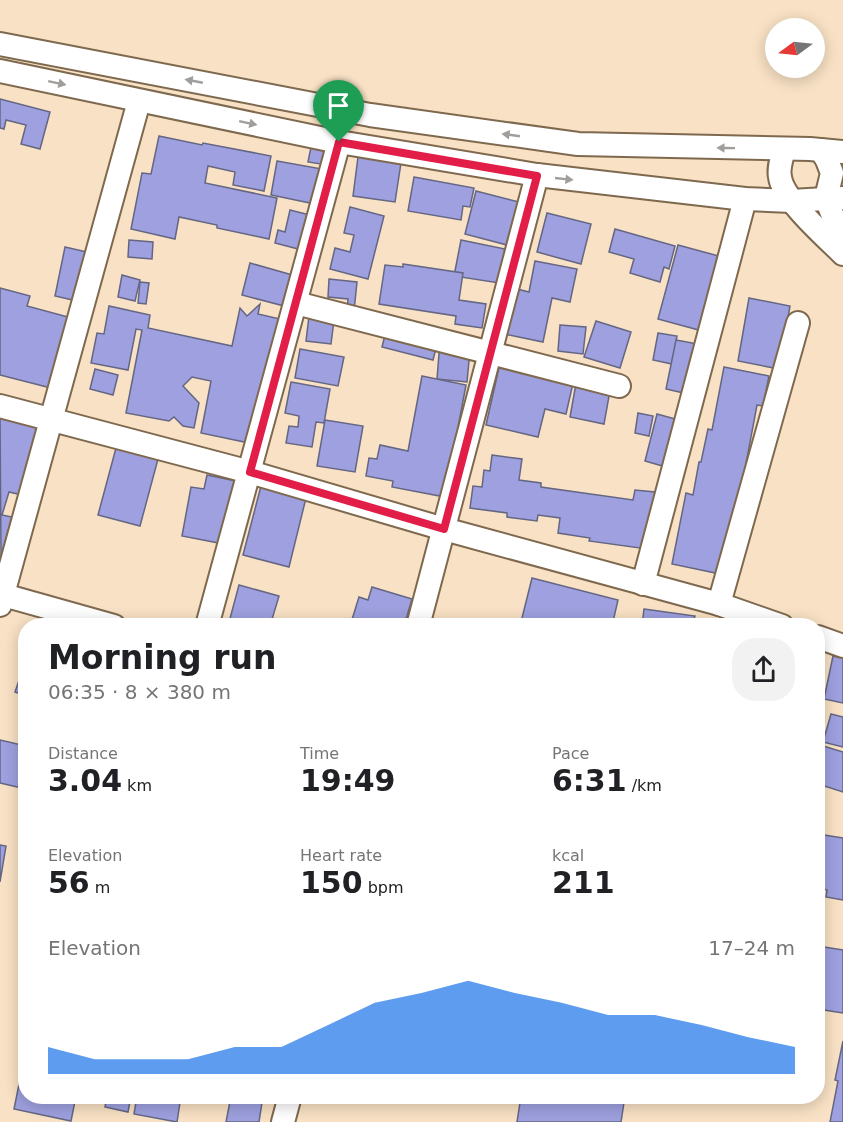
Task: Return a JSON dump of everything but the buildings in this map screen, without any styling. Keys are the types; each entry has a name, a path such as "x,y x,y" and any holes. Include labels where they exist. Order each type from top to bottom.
{"street":[{"path":"0,44 370,115 566,143 810,149 843,152"},
{"path":"0,71 339,142 537,176 746,199 791,201 835,198"},
{"path":"82,618 1,598 139,100"},
{"path":"209,618 339,142"},
{"path":"784,149 780,178 791,201 843,254"},
{"path":"820,150 832,173 843,242"},
{"path":"420,618 537,176"},
{"path":"643,584 746,199"},
{"path":"296,303 619,386"},
{"path":"719,604 798,323"},
{"path":"0,406 250,472 444,529 719,604 759,618"},
{"path":"825,640 843,646"},
{"path":"283,1122 288,1104"}],"route":[{"path":"339,142 537,176 444,529 250,472 339,142"}]}
